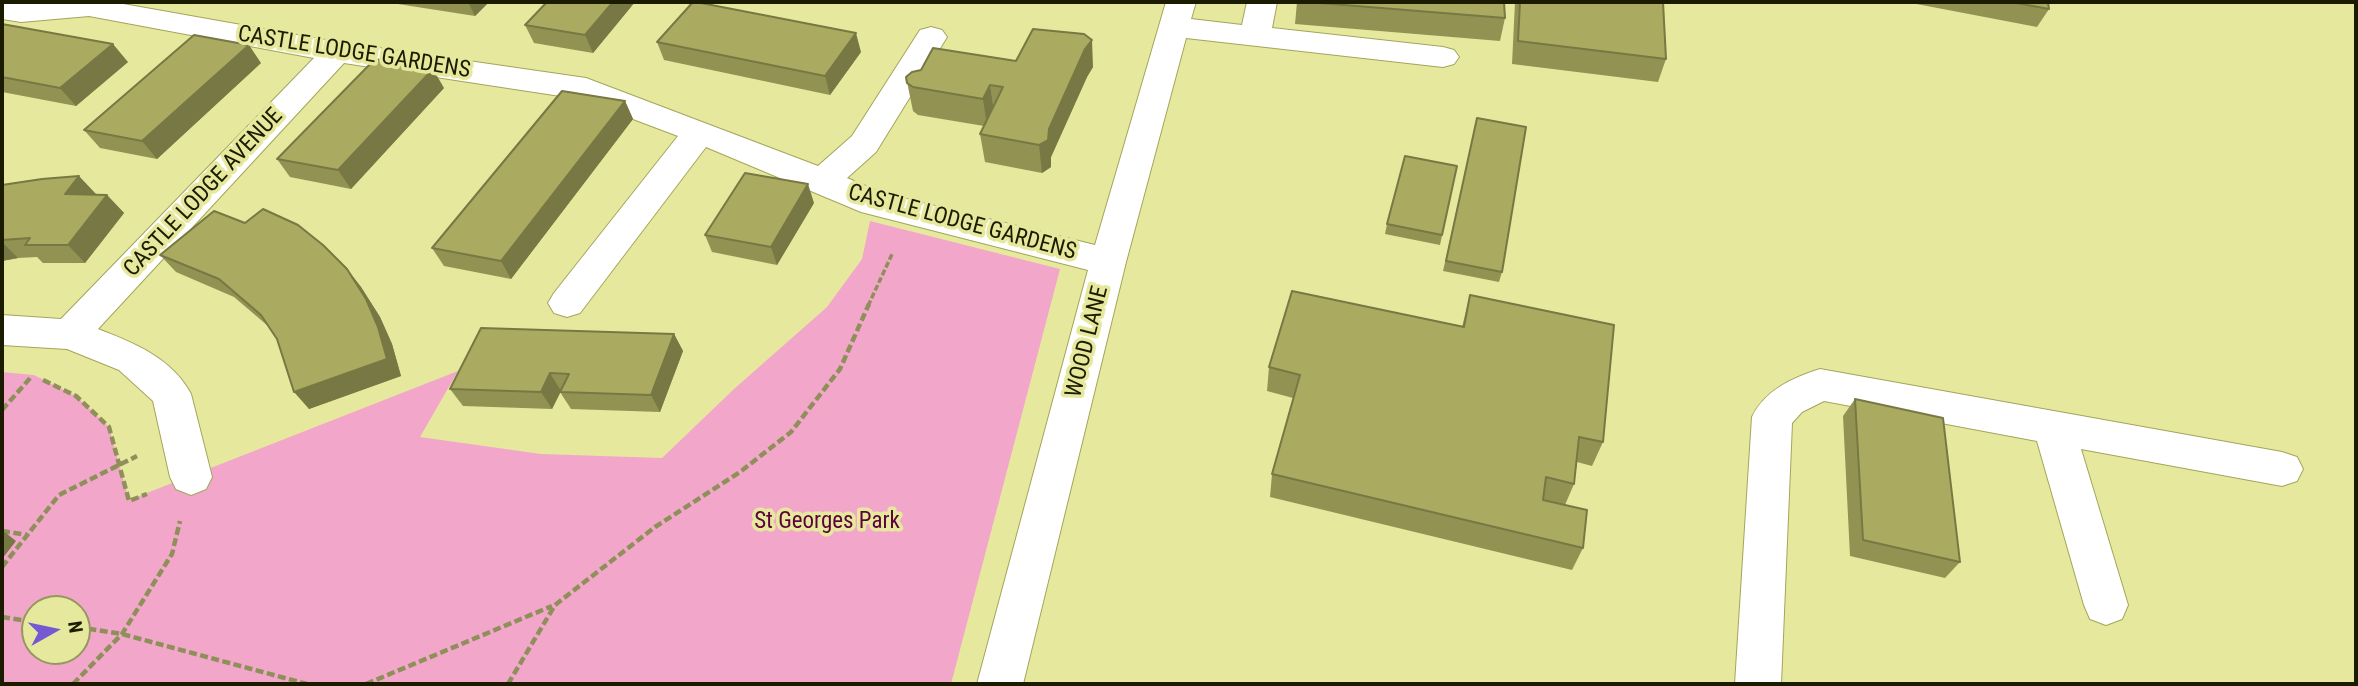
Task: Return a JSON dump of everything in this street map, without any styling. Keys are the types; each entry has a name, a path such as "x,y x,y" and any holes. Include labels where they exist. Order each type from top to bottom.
{"street":[{"path":"210,29 241,2"},
{"path":"1255,36 1262,2"},
{"name":"CASTLE LODGE GARDENS","path":"2,10 21,13 89,8 337,52 586,89 873,204 1108,262"},
{"path":"1178,14 1255,36 1443,57"},
{"name":"WOOD LANE","path":"1000,684 1108,262 1178,14"},
{"path":"822,182 863,144 931,37"},
{"name":"CASTLE LODGE AVENUE","path":"71,334 337,52"},
{"path":"567,303 699,133"},
{"path":"2,330 71,334 133,359 171,394 191,477"},
{"path":"1758,684 1772,417 1788,401 1819,385 2282,469"},
{"path":"2054,428 2106,605"}],"path":[{"path":"366,684 555,605 655,527 740,472 791,432 840,369 911,213"},
{"path":"23,374 34,375 76,396 109,427 129,500 152,492"},
{"path":"2,567 59,495 181,433"},
{"path":"73,684 122,634 172,554 191,477"},
{"path":"2,531 27,535"},
{"path":"508,684 555,605"},
{"path":"2,617 21,620"},
{"path":"91,629 122,634 307,684"}],"green space":[{"name":"St Georges Park","path":"870,221 1060,269 951,684 2,684 2,372 34,375 76,396 109,427 129,500 458,371 420,437 541,454 662,458 734,389 827,307 862,259"}],"building":[{"path":"547,2 613,2 585,35 525,25"},
{"path":"693,2 856,33 825,76 657,42"},
{"path":"1307,2 1504,2 1505,18"},
{"path":"1520,2 1663,2 1666,59 1518,41"},
{"path":"2011,2 2048,2 2049,9"},
{"path":"2,24 113,44 60,88 2,77"},
{"path":"1033,29 1084,34 1092,40 1085,49 1049,129 1048,140 1039,145 980,134 1003,87 990,85 983,99 913,87 907,83 906,77 921,70 933,48 1016,61"},
{"path":"194,35 249,45 142,141 84,130"},
{"path":"375,59 433,69 338,170 277,159"},
{"path":"562,91 625,101 501,261 432,248"},
{"path":"1477,118 1526,127 1502,272 1446,261"},
{"path":"1405,156 1457,166 1442,235 1387,224"},
{"path":"745,173 808,184 771,247 705,235"},
{"path":"79,176 65,194 107,195 68,245 25,245 30,238 2,240 2,185"},
{"path":"263,209 298,225 347,269 366,299 387,359 294,392 277,339 261,315 219,279 160,255 214,211 245,223"},
{"path":"1292,291 1464,327 1470,295 1614,325 1603,442 1579,437 1574,484 1546,477 1543,500 1587,510 1583,548 1272,474 1300,375 1269,367"},
{"path":"481,328 674,334 651,395 560,392 569,374 550,373 541,392 450,389"},
{"path":"1855,399 1943,418 1960,562 1863,540"}]}
